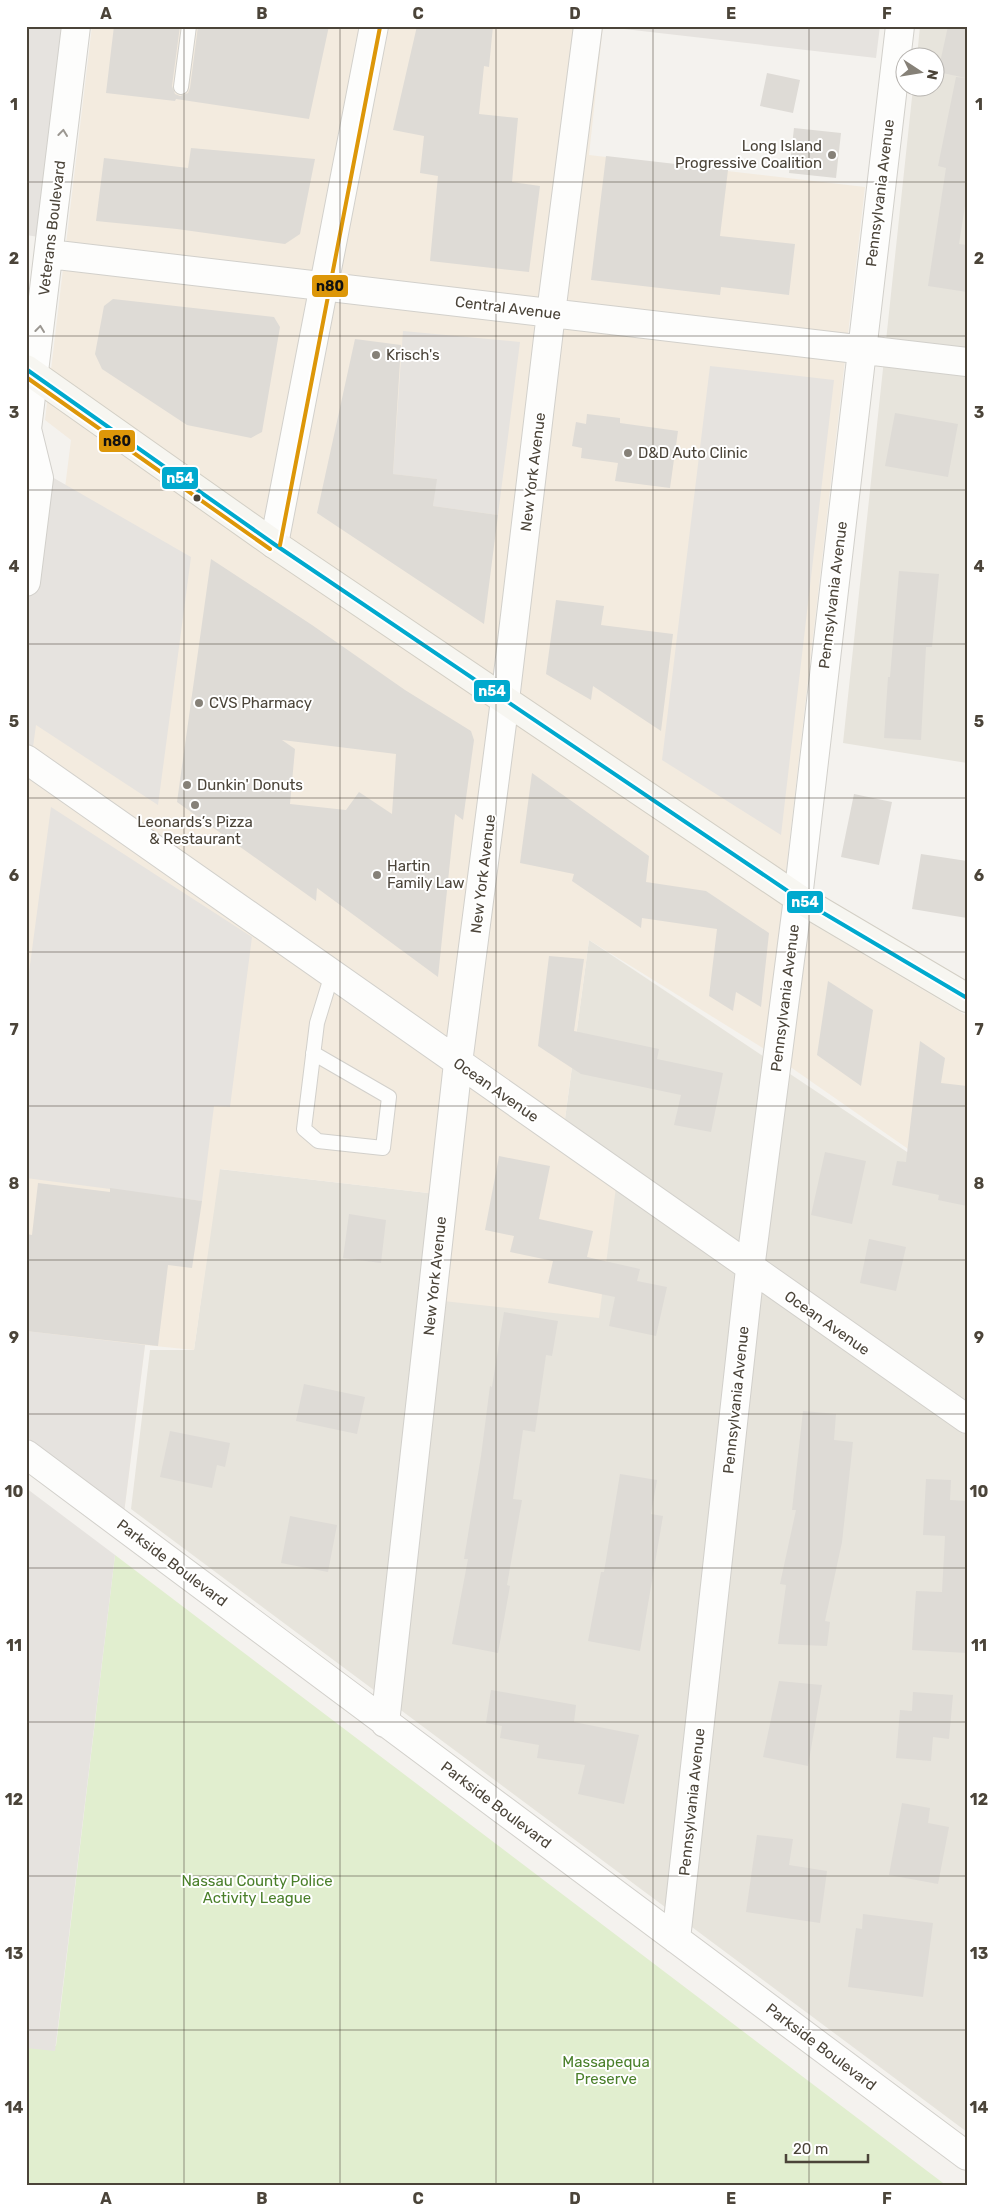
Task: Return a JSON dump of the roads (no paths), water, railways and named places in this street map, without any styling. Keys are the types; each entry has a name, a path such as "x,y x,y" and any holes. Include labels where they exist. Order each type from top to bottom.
{"main road":[{"path":"30,372 274,544 798,898 962,994"}],"street":[{"name":"Veterans Boulevard","path":"27,429 30,372 49,254 76,26"},
{"path":"274,544 322,286 374,26"},
{"name":"New York Avenue","path":"385,1723 458,1063 588,26"},
{"name":"Pennsylvania Avenue","path":"676,1940 750,1269 798,898 900,26"},
{"name":"Central Avenue","path":"49,254 967,362"},
{"path":"26,582 40,478 27,429"},
{"name":"Ocean Avenue","path":"26,759 750,1269 967,1419"},
{"name":"Parkside Boulevard","path":"26,1454 967,2156"}],"lane":[{"path":"181,87 189,26"},
{"path":"313,1053 389,1097 383,1148 318,1140 304,1129 313,1053 317,1023 332,974"}],"place":[{"name":"Long Island Progressive Coalition","path":"832,155"},
{"name":"Krisch's","path":"376,355"},
{"name":"D&D Auto Clinic","path":"628,453"},
{"name":"CVS Pharmacy","path":"199,703"},
{"name":"Dunkin' Donuts","path":"187,785"},
{"name":"Leonards’s Pizza & Restaurant","path":"195,805"},
{"name":"Hartin Family Law","path":"377,875"}],"park label":[{"name":"Nassau County Police Activity League","path":"257,1890"},
{"name":"Massapequa Preserve","path":"606,2070"}]}
